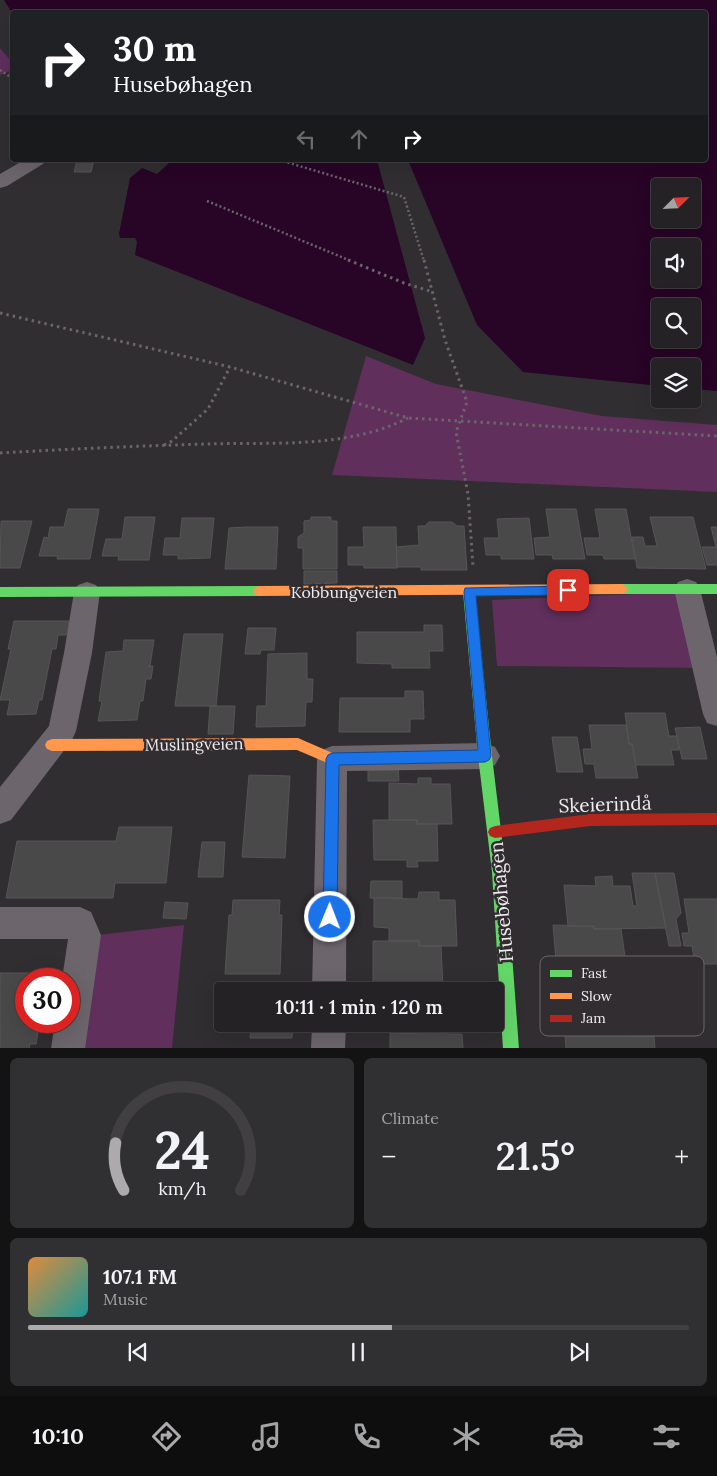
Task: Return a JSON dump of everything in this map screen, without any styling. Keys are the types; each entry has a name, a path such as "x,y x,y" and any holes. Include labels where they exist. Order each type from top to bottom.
{"street":[{"path":"0,182 34,162"},
{"path":"687,589 717,714"},
{"name":"Kobbungveien","path":"0,592 470,592 717,589"},
{"path":"0,810 62,731 67,714 87,592"},
{"name":"Husebøhagen","path":"470,592 485,756 495,832 512,1048"},
{"name":"Muslingveien","path":"52,745 289,744 312,749 332,759"},
{"path":"329,982 332,759 485,756"},
{"name":"Skeierindå","path":"495,832 590,820 717,819"},
{"path":"0,923 80,923 85,935 68,1048"},
{"path":"328,1048 329,1032"}],"path":[{"path":"285,162 404,197 418,238 445,340 466,402 456,432 468,494 475,583 470,592"},
{"path":"207,201 404,283 433,292"},
{"path":"0,313 230,367 408,418 491,421 560,428 717,436"},
{"path":"161,446 172,441 208,409 230,367"},
{"path":"0,453 296,442 354,436 394,426 408,418"}],"shaded area":[{"path":"4,0 717,0 717,391 701,390 701,358 651,358 651,385 523,372 477,325 409,162 708,162 708,10 10,10"},
{"path":"0,48 10,60 10,71 0,75"},
{"path":"166,162 378,162 425,338 413,365 135,255 137,242 135,238 120,238 119,234 130,178 142,168 157,174 169,163"},
{"path":"366,356 436,384 602,416 717,425 717,492 332,475"},
{"path":"686,592 703,668 497,666 492,600"},
{"path":"184,925 172,1048 81,1048 98,935"}],"building":[{"path":"76,162 94,162 91,172 74,172"},
{"path":"68,509 99,509 90,559 57,559 58,556 39,556 44,537 48,538 50,527 64,527"},
{"path":"546,509 576,509 585,559 553,559 552,555 536,555 534,538 550,537"},
{"path":"595,509 626,509 635,559 604,559 603,555 587,555 584,538 600,538"},
{"path":"125,517 155,517 149,560 118,560 119,556 102,556 106,539 122,539"},
{"path":"311,517 331,517 331,521 337,521 337,569 303,569 303,548 298,548 298,537 304,533 304,521 311,520"},
{"path":"650,517 693,517 706,569 637,568 632,537 643,537 645,546 657,546"},
{"path":"182,518 214,518 210,558 178,559 178,555 163,555 165,538 180,538"},
{"path":"529,518 534,559 501,559 501,555 486,555 484,538 499,538 497,519"},
{"path":"1,521 32,521 20,568 0,568"},
{"path":"429,522 452,522 457,526 464,526 467,570 421,570 421,567 397,567 396,547 419,545 418,526 425,526"},
{"path":"278,527 276,569 225,569 229,528"},
{"path":"363,527 396,527 397,568 364,568 364,565 348,565 348,547 364,547"},
{"path":"711,527 717,527 717,565 707,565 702,547 716,547"},
{"path":"304,571 337,571 337,583 304,584"},
{"path":"14,621 69,621 68,625 70,625 69,633 58,635 56,649 52,649 42,700 39,700 36,714 7,715 10,700 0,700 11,649 8,649"},
{"path":"424,625 442,625 443,651 429,651 430,668 392,668 392,664 357,663 357,632 424,632"},
{"path":"248,628 276,628 274,650 261,650 260,654 245,654"},
{"path":"184,634 223,634 216,706 175,706"},
{"path":"124,640 154,640 150,666 153,666 151,679 146,679 143,701 140,701 137,720 98,721 102,701 99,701 106,652 123,651"},
{"path":"307,653 307,679 313,679 312,702 306,702 305,726 256,727 257,706 266,706 268,654"},
{"path":"405,691 423,691 424,719 410,719 410,732 339,732 340,698 405,698"},
{"path":"210,706 235,706 233,734 208,734"},
{"path":"625,713 665,713 669,736 677,736 679,750 671,750 674,765 636,765 632,744 629,744"},
{"path":"589,725 626,725 629,744 632,744 638,778 596,778 594,764 585,764 583,749 592,749"},
{"path":"700,727 707,759 682,759 675,728"},
{"path":"552,737 577,737 583,772 557,772"},
{"path":"368,765 398,765 399,781 368,781"},
{"path":"249,775 290,776 285,858 242,857"},
{"path":"418,778 431,778 431,784 450,784 452,824 417,824 417,820 389,820 389,783 418,784"},
{"path":"373,820 417,820 417,824 437,824 438,861 417,861 418,867 407,867 407,860 374,860"},
{"path":"119,827 172,827 166,883 115,883 113,898 6,898 17,841 116,841"},
{"path":"202,842 225,842 223,877 198,877"},
{"path":"632,873 655,873 666,928 594,929 594,926 568,926 564,885 596,886 595,877 612,876 613,886 630,886 633,906 637,906"},
{"path":"655,873 674,873 681,913 676,919 681,946 669,946"},
{"path":"371,881 402,881 402,898 370,898"},
{"path":"419,892 439,892 439,900 455,900 457,946 419,946 419,941 389,941 389,928 374,927 374,898 418,899"},
{"path":"684,899 717,899 717,964 704,964 704,956 694,956 692,946 684,946 682,933 689,933"},
{"path":"233,900 280,900 279,915 282,915 280,974 225,974 229,915 232,915"},
{"path":"165,902 188,903 186,919 163,918"},
{"path":"553,925 594,926 594,929 621,929 625,956 556,956"},
{"path":"373,941 419,941 419,946 441,946 443,982 373,982"},
{"path":"0,973 15,973 15,1033 38,1033 36,1044 30,1044 29,1048 0,1048"},
{"path":"250,1032 292,1032 292,1038 250,1038"},
{"path":"427,1032 446,1032 446,1034 462,1034 463,1048 390,1048 390,1033 427,1034"},
{"path":"565,1036 654,1036 655,1048 566,1048"}],"traffic: fast":[{"path":"622,589 717,589"},
{"path":"0,592 259,591"},
{"path":"469,592 485,756 499,872 511,1048"}],"traffic: slow":[{"path":"259,591 622,589"},
{"path":"52,745 298,744 332,759"}],"traffic: jam":[{"path":"495,832 590,820 717,819"}],"route":[{"path":"330,917 332,759 485,756 470,592 568,590"}]}
